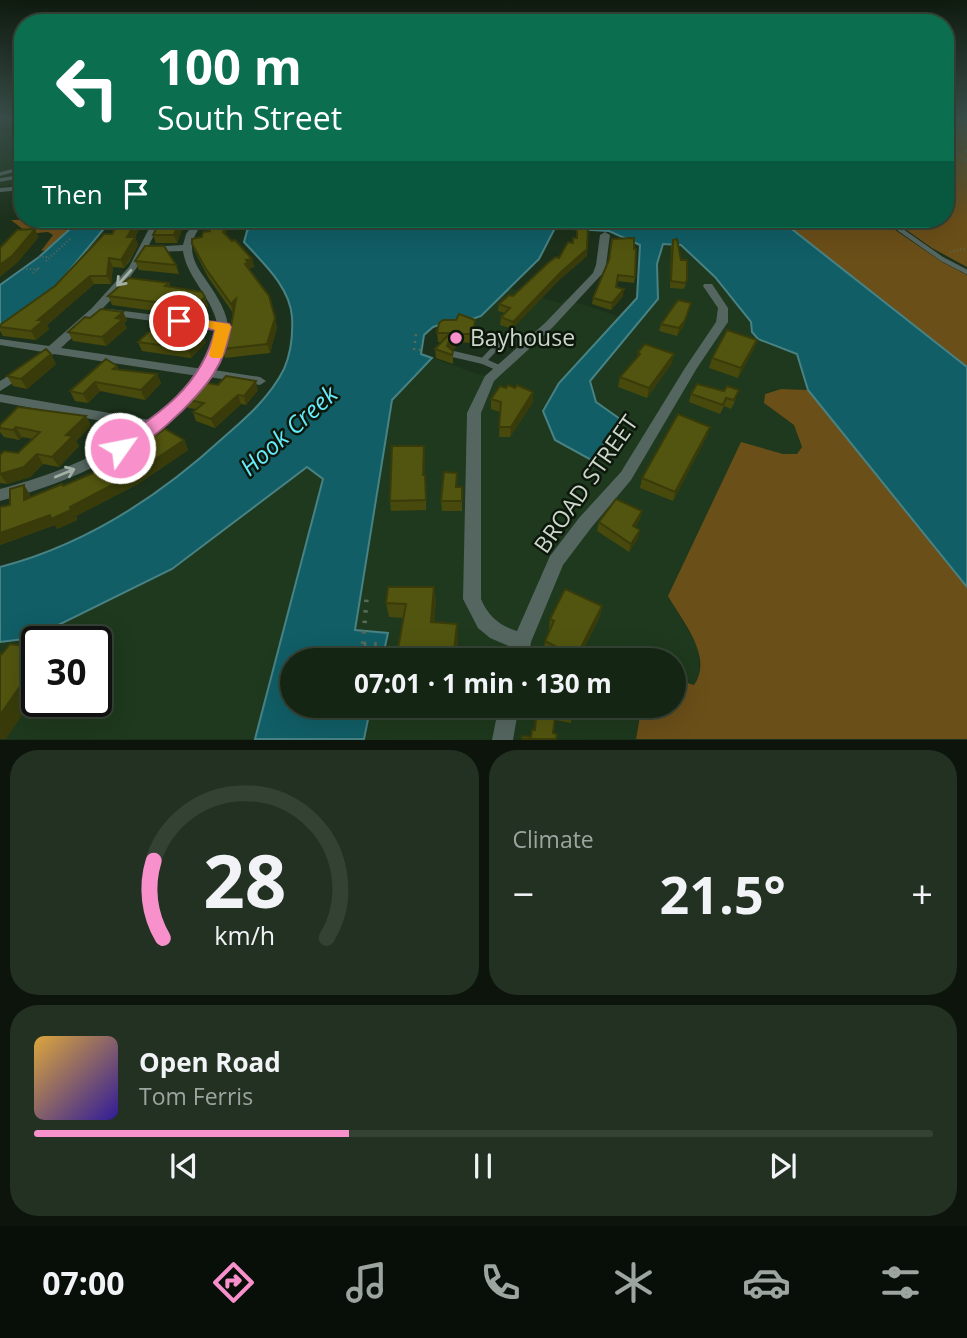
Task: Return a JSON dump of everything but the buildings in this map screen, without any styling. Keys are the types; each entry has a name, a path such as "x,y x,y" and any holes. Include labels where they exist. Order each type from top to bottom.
{"street":[{"path":"46,354 96,310 133,268 153,228"},
{"path":"0,495 82,466 120,448 155,426 207,373 218,354 223,319 190,262 186,248 193,228"},
{"path":"516,648 484,624 472,599 474,413 489,379 549,325 597,274 605,236"},
{"path":"142,249 186,248"},
{"name":"BROAD STREET","path":"521,648 556,561 584,523 626,475 722,322 723,308 708,286"},
{"path":"96,310 223,327"},
{"path":"0,342 46,354 260,381"},
{"path":"0,387 31,365"},
{"path":"0,398 155,426"},
{"path":"502,740 506,718"}],"lane":[{"path":"898,228 967,272"},
{"path":"483,361 500,343"},
{"path":"453,354 483,361 501,369"}],"path":[{"path":"46,261 71,238"},
{"path":"935,254 967,248"},
{"path":"40,257 49,257"},
{"path":"23,269 39,268 33,274"},
{"path":"416,334 414,350 424,350"},
{"path":"363,644 367,593"},
{"path":"358,648 359,644 377,644 376,648"}],"shaded area":[{"path":"0,153 14,153 14,185 0,186"},
{"path":"954,153 967,153 967,267 932,248 904,228 954,228"},
{"path":"21,228 70,228 47,250 41,251 53,235 48,232 17,235 24,230"},
{"path":"790,228 892,228 942,262 967,275 967,367"},
{"path":"663,244 681,245 715,277 751,322 752,332 758,339 798,354 808,390 781,389 765,393 764,403 794,425 802,447 797,454 784,454 741,442 668,596 698,647 700,676 694,685 686,683 686,648 385,648 388,633 355,630 392,400 432,358 484,376 502,363 517,344 461,323 481,316 509,288 560,303 566,299 620,317 559,383 596,402 590,381 658,299 657,264"},
{"path":"781,389 808,390 967,587 967,739 636,739 640,718 686,718 686,683 694,685 700,663 694,639 668,596 741,442 783,454 797,454 802,447 794,425 764,403 765,394"},
{"path":"307,467 323,479 255,739 0,739 0,642 21,639 21,717 112,717 112,626 56,626 172,569"},
{"path":"368,718 640,718 636,739 364,740"}],"water":[{"path":"105,228 54,289 0,328 0,285 39,257 70,229"},
{"name":"Hook Creek","path":"250,228 555,228 539,259 481,316 461,323 445,323 433,327 424,335 421,354 432,358 392,400 355,630 388,633 385,648 280,648 280,718 368,718 364,739 255,739 323,479 307,467 172,569 56,626 21,626 21,639 0,642 0,567 62,546 120,516 147,498 199,459 241,422 265,398 278,379 290,350 290,306 281,286 244,242"},
{"path":"555,228 790,228 967,367 967,587 808,390 797,354 758,339 752,332 751,322 715,277 681,245 663,244 657,264 658,299 590,381 596,402 620,419 593,461 555,440 543,411 559,383 637,298 640,245 609,231"}],"slow traffic":[{"path":"210,325 223,327 217,355"}],"place":[{"name":"Bayhouse","path":"456,338"}],"route":[{"path":"120,448 155,426 186,397 207,373 218,354 223,327 179,321"}]}
